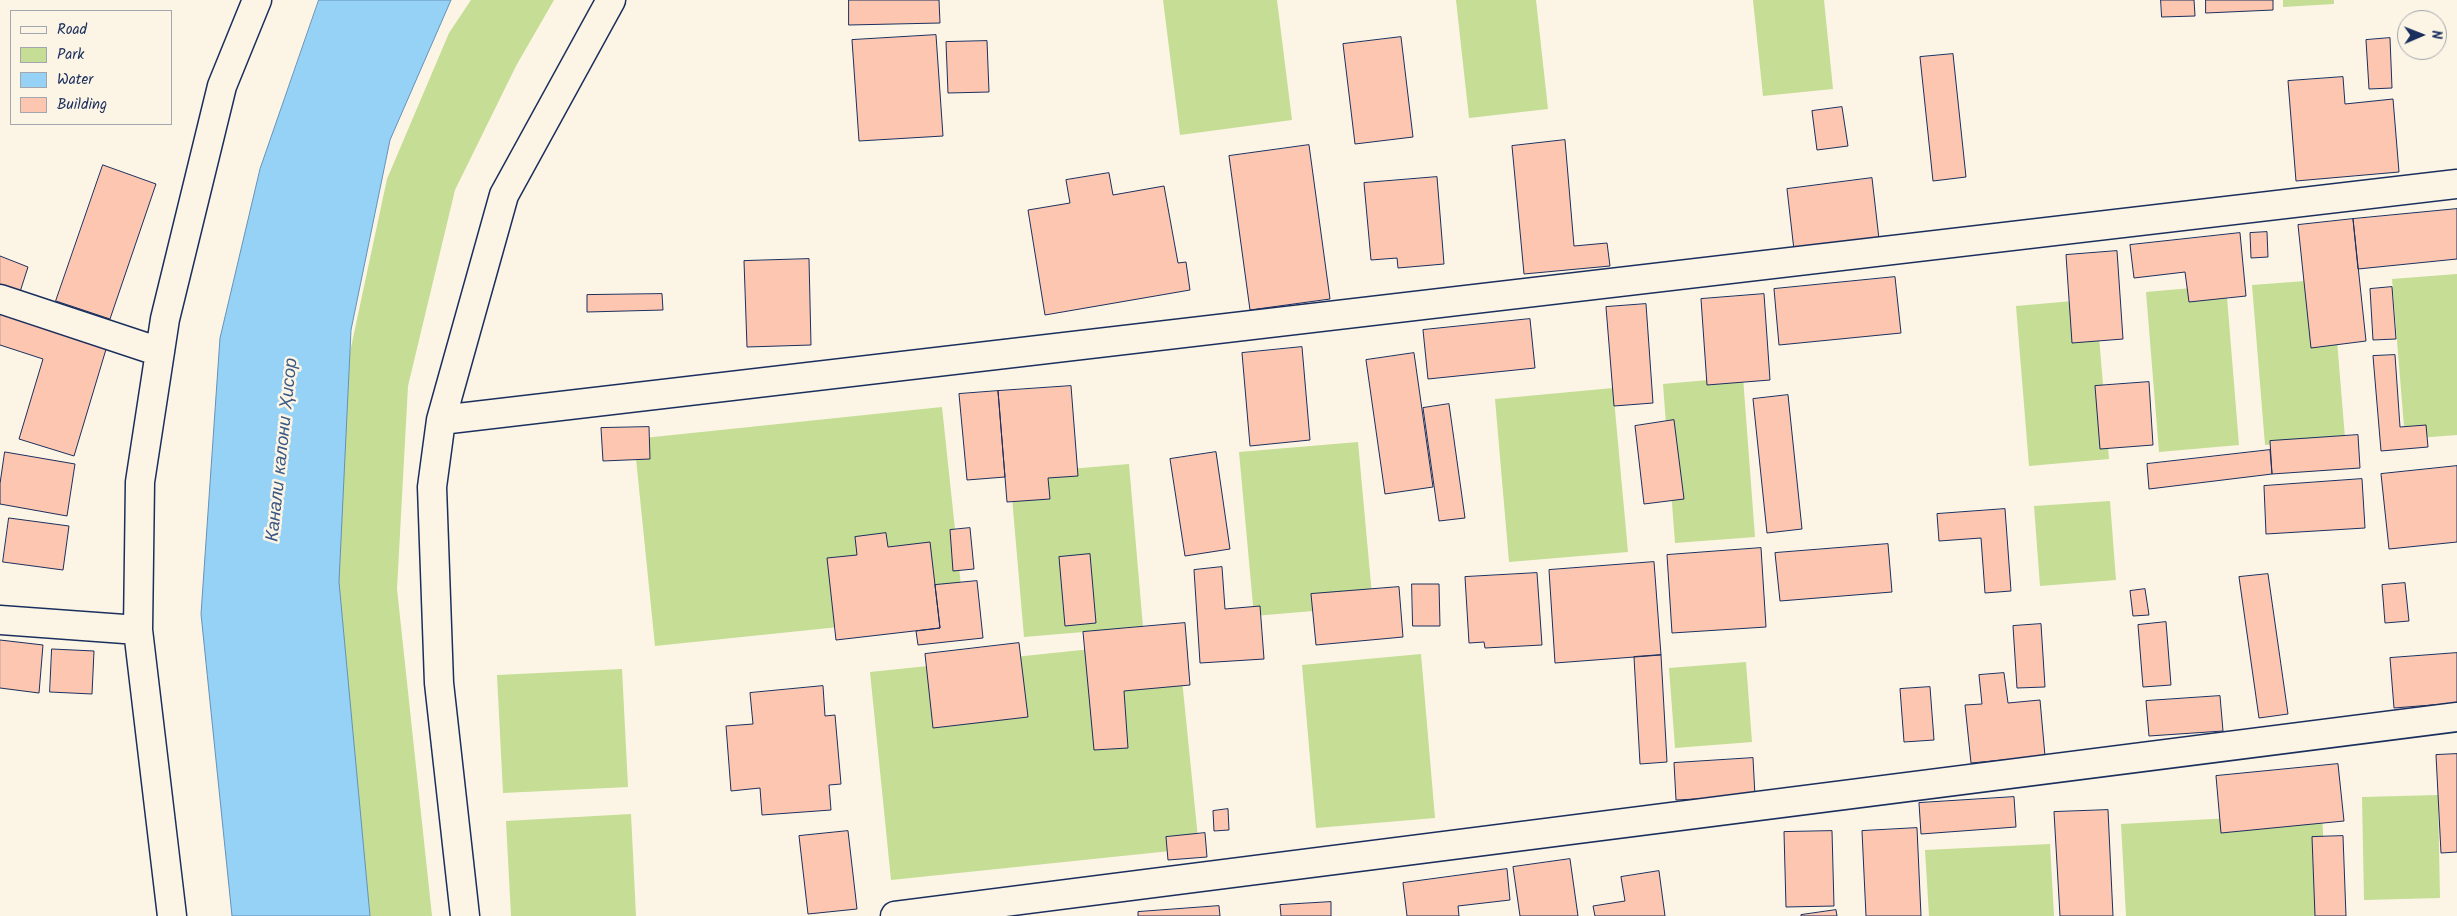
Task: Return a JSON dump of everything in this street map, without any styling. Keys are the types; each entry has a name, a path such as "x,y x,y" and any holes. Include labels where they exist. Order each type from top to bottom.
{"lane":[{"path":"172,916 138,630 140,482 165,319 222,86 257,0"},
{"path":"465,916 439,683 432,486 441,420 504,195 611,0"},
{"path":"441,420 2457,184"},
{"path":"0,299 160,352"},
{"path":"0,620 138,630"},
{"path":"895,916 2457,717"}],"green space":[{"path":"471,0 554,0 516,66 455,190 408,386 397,589 432,916 365,916 333,594 344,380 387,179 449,33"},
{"path":"1163,0 1277,0 1292,120 1180,135"},
{"path":"1456,0 1536,0 1548,109 1469,118"},
{"path":"1753,0 1824,0 1833,89 1763,96"},
{"path":"2283,0 2334,0 2334,4 2283,7"},
{"path":"2457,274 2457,435 2405,439 2392,279"},
{"path":"2332,279 2345,438 2265,445 2252,285"},
{"path":"2226,285 2239,445 2159,452 2146,292"},
{"path":"2096,299 2109,459 2029,466 2016,306"},
{"path":"1743,377 1755,537 1675,543 1663,384"},
{"path":"1613,388 1628,552 1509,562 1495,399"},
{"path":"942,407 964,614 655,646 634,439"},
{"path":"1358,442 1373,606 1254,616 1239,452"},
{"path":"1129,464 1143,627 1024,637 1010,474"},
{"path":"2110,501 2116,580 2040,586 2034,506"},
{"path":"1178,640 1199,848 891,880 870,672"},
{"path":"1421,654 1435,818 1316,828 1302,665"},
{"path":"1746,662 1752,742 1675,748 1669,668"},
{"path":"622,669 628,787 503,793 497,675"},
{"path":"2438,795 2440,898 2364,900 2362,797"},
{"path":"2322,813 2327,916 2126,916 2121,824"},
{"path":"631,814 636,916 511,916 506,821"},
{"path":"2050,844 2054,916 1929,916 1925,850"}],"water":[{"name":"Канали калони Ҳисор","path":"319,0 451,0 390,140 351,330 339,582 370,916 232,916 201,614 220,338 260,169"}],"building":[{"path":"849,0 939,0 940,23 849,25"},
{"path":"2161,0 2194,0 2195,16 2162,17"},
{"path":"2206,0 2273,0 2273,10 2206,13"},
{"path":"936,35 943,136 859,141 852,40"},
{"path":"1401,37 1413,137 1355,144 1343,44"},
{"path":"2390,38 2392,88 2369,89 2366,40"},
{"path":"987,41 989,92 948,93 946,42"},
{"path":"1953,54 1966,177 1933,181 1920,57"},
{"path":"2343,77 2345,104 2393,99 2399,172 2296,181 2288,81"},
{"path":"1842,107 1848,146 1817,150 1812,111"},
{"path":"1565,140 1574,246 1607,243 1610,266 1524,274 1512,146"},
{"path":"1309,145 1330,299 1250,310 1229,156"},
{"path":"103,165 156,184 110,319 56,301"},
{"path":"1109,173 1113,195 1164,186 1178,263 1186,262 1190,290 1045,315 1028,210 1070,203 1066,180"},
{"path":"1437,177 1444,264 1398,268 1397,258 1371,260 1364,183"},
{"path":"1872,178 1879,239 1794,250 1787,189"},
{"path":"2457,209 2457,259 2358,269 2353,219"},
{"path":"2353,219 2366,341 2311,348 2298,225"},
{"path":"2267,232 2268,257 2251,258 2250,233"},
{"path":"2240,233 2246,296 2189,302 2185,272 2134,278 2130,245"},
{"path":"2117,251 2123,339 2072,343 2066,255"},
{"path":"0,256 28,267 19,295 0,288"},
{"path":"809,259 811,345 747,347 744,261"},
{"path":"1895,277 1901,333 1779,345 1774,289"},
{"path":"2392,287 2396,339 2373,340 2370,289"},
{"path":"662,294 663,310 587,312 587,295"},
{"path":"1764,294 1770,380 1707,385 1701,299"},
{"path":"1646,304 1653,403 1614,406 1606,307"},
{"path":"0,314 107,346 74,456 19,439 43,359 0,345"},
{"path":"1530,319 1535,368 1428,379 1423,330"},
{"path":"1302,347 1310,440 1250,446 1242,353"},
{"path":"1414,353 1433,487 1385,494 1366,360"},
{"path":"2395,355 2400,427 2426,425 2428,447 2381,451 2373,356"},
{"path":"2149,382 2153,445 2100,449 2095,386"},
{"path":"1071,386 1078,476 1048,478 1050,499 1007,502 998,391"},
{"path":"998,391 1005,477 967,480 959,394"},
{"path":"1788,395 1802,529 1767,533 1753,399"},
{"path":"1449,404 1465,518 1439,521 1423,408"},
{"path":"1674,420 1684,499 1644,504 1635,426"},
{"path":"649,427 650,459 603,461 601,428"},
{"path":"2358,435 2360,468 2272,474 2270,441"},
{"path":"2270,450 2272,474 2149,489 2147,464"},
{"path":"5,452 75,464 67,516 0,504 0,484"},
{"path":"1216,452 1230,549 1185,556 1170,459"},
{"path":"2457,466 2457,542 2389,549 2381,474"},
{"path":"2362,479 2365,528 2266,534 2264,486"},
{"path":"2005,509 2011,591 1985,593 1981,538 1939,541 1937,514"},
{"path":"9,518 69,526 63,570 3,562"},
{"path":"970,528 974,569 953,571 950,530"},
{"path":"886,533 888,547 930,542 940,628 836,640 827,558 857,555 855,537"},
{"path":"1888,544 1892,592 1780,601 1775,553"},
{"path":"1761,548 1766,627 1672,633 1667,555"},
{"path":"1090,554 1096,623 1065,626 1059,557"},
{"path":"1654,562 1661,655 1555,663 1549,570"},
{"path":"1222,567 1225,609 1260,606 1264,659 1200,663 1194,570"},
{"path":"1537,573 1542,645 1485,648 1484,642 1469,643 1465,577"},
{"path":"2268,574 2288,714 2259,718 2239,577"},
{"path":"977,581 983,638 918,645 916,631 940,628 935,585"},
{"path":"2405,583 2409,621 2385,623 2382,585"},
{"path":"1412,584 1439,584 1440,626 1413,626"},
{"path":"1399,587 1403,637 1316,645 1311,594"},
{"path":"2145,589 2149,615 2133,616 2130,591"},
{"path":"2166,622 2171,685 2143,687 2138,625"},
{"path":"1185,623 1190,685 1124,691 1128,748 1094,750 1083,632"},
{"path":"2041,624 2045,687 2017,688 2013,626"},
{"path":"0,640 43,645 39,693 0,688"},
{"path":"1019,643 1028,717 933,728 925,654"},
{"path":"52,649 94,651 92,694 50,692"},
{"path":"2457,653 2457,703 2394,708 2390,658"},
{"path":"1661,655 1667,762 1640,764 1634,657"},
{"path":"2004,673 2008,703 2040,700 2045,756 1971,763 1965,705 1982,704 1979,675"},
{"path":"823,686 825,716 835,715 841,784 829,785 831,810 762,815 760,788 731,791 726,726 753,724 750,693"},
{"path":"1930,687 1934,740 1904,742 1900,689"},
{"path":"2220,696 2223,731 2149,736 2146,701"},
{"path":"2457,754 2457,852 2441,853 2436,755"},
{"path":"1753,758 1755,796 1676,800 1674,763"},
{"path":"2338,764 2344,821 2221,833 2216,776"},
{"path":"2014,797 2016,827 1921,834 1919,803"},
{"path":"1228,809 1229,830 1214,831 1213,811"},
{"path":"2108,810 2113,916 2060,916 2054,812"},
{"path":"1917,828 1921,916 1866,916 1862,831"},
{"path":"848,831 857,909 808,914 799,836"},
{"path":"1832,831 1834,906 1786,907 1784,832"},
{"path":"1205,833 1207,857 1168,860 1166,837"},
{"path":"2343,836 2346,916 2315,916 2312,837"},
{"path":"1570,859 1578,916 1520,916 1513,867"},
{"path":"1507,869 1510,900 1458,906 1459,916 1407,916 1403,883"},
{"path":"1659,871 1665,916 1595,916 1593,906 1625,901 1621,877"},
{"path":"1331,902 1331,916 1281,916 1280,905"},
{"path":"1219,906 1220,916 1138,916 1138,912"},
{"path":"1836,910 1837,916 1801,916 1801,915"}]}
